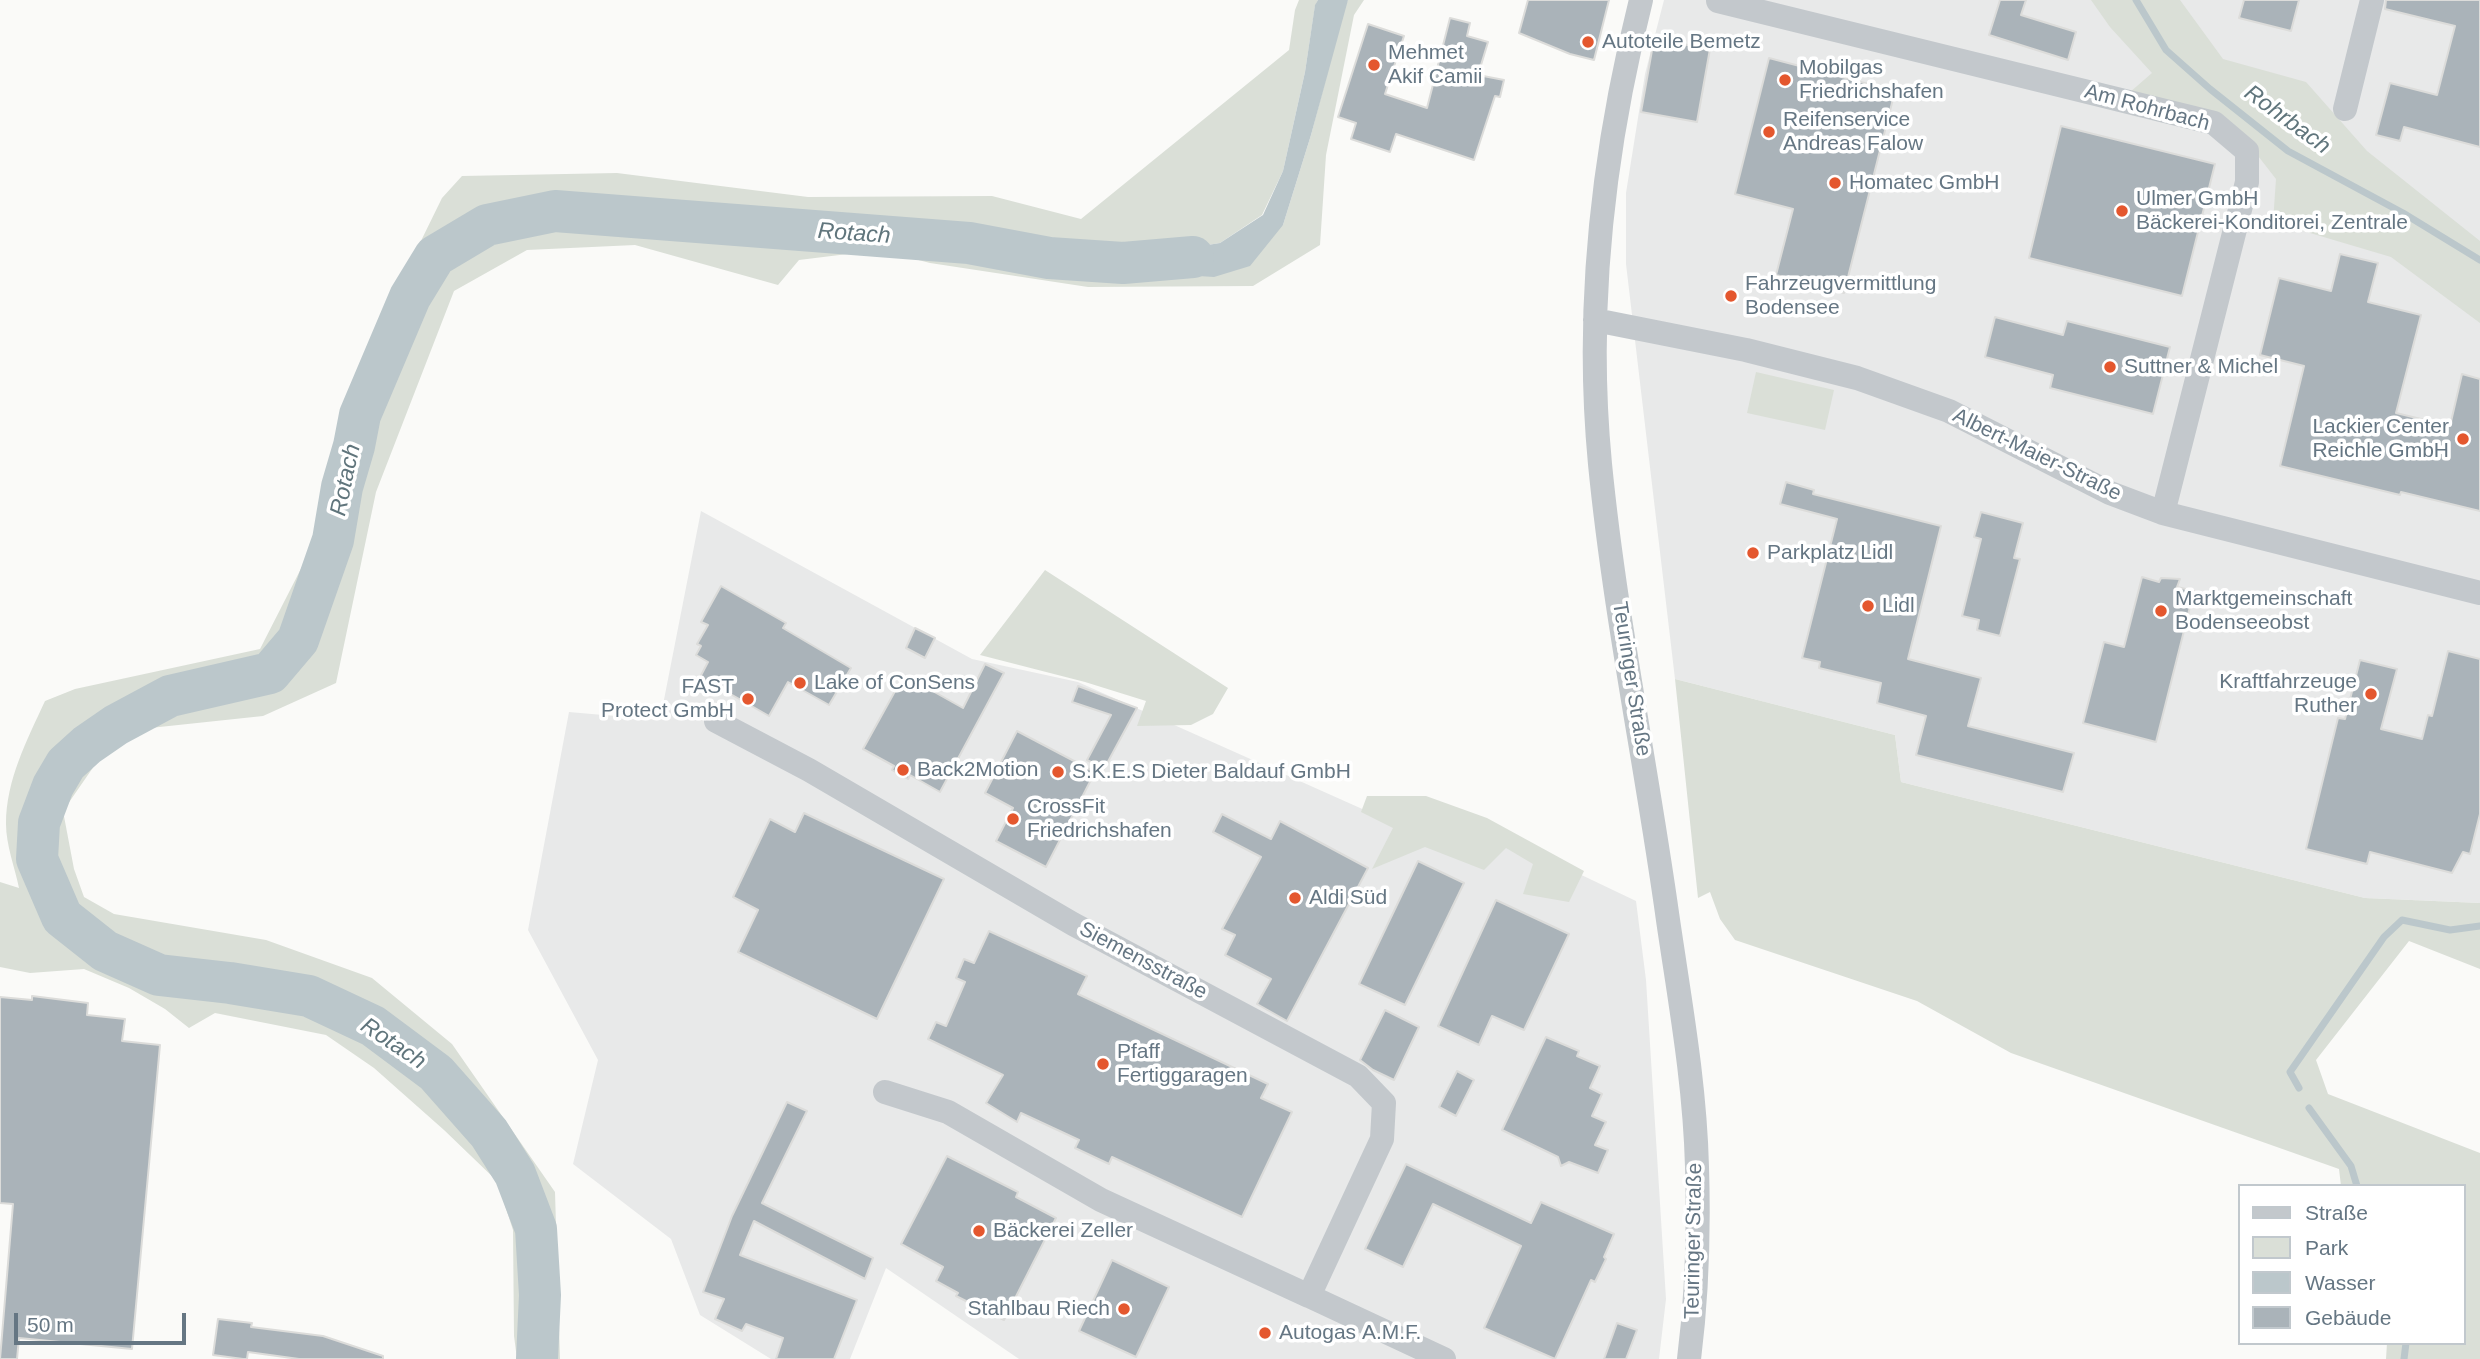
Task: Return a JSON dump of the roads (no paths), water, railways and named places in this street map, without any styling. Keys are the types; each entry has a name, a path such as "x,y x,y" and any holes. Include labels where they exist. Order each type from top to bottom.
{"street":[{"name":"Teuringer Straße","path":"1641,0 1611,138 1604,191 1595,320 1600,464 1614,573 1686,1038 1698,1166 1696,1306 1689,1359"},
{"path":"2345,109 2372,0"},
{"name":"Am Rohrbach","path":"1718,1 2214,123 2247,151 2247,182 2163,513"},
{"name":"Albert-Maier-Straße","path":"1595,320 1746,350 1857,378 1949,411 2110,493 2163,513 2480,593"},
{"name":"Siemensstraße","path":"716,721 809,771 1073,923 1358,1076 1384,1103 1382,1139 1309,1296"},
{"path":"885,1092 948,1112 1101,1200 1444,1359"}],"water":[{"path":"1318,0 1348,0 1283,225 1250,266 1214,277 1137,272 1134,257 1220,243 1263,215 1283,171"}],"waterway":[{"name":"Rohrbach","path":"2136,0 2166,50 2288,151 2403,213 2480,260"},
{"name":"Rotach","path":"537,1359 540,1295 536,1229 515,1174 489,1133 436,1073 373,1026 309,996 159,975 105,951 62,917 37,859 39,823 53,786 66,764 116,725 170,696 270,673 298,640 333,540 342,487 360,415 410,297 435,256 487,225 555,211 969,243 1049,258 1123,263 1193,257"},
{"path":"2299,1088 2290,1072 2384,937 2402,920 2450,930 2480,926"},
{"path":"2309,1108 2351,1166 2356,1184"},
{"path":"2404,1359 2406,1345"}],"place":[{"name":"Autoteile Bemetz","path":"1588,42"},
{"name":"Mehmet Akif Camii","path":"1374,65"},
{"name":"Mobilgas Friedrichshafen","path":"1785,80"},
{"name":"Reifenservice Andreas Falow","path":"1769,132"},
{"name":"Homatec GmbH","path":"1835,183"},
{"name":"Ulmer GmbH Bäckerei-Konditorei, Zentrale","path":"2122,211"},
{"name":"Fahrzeugvermittlung Bodensee","path":"1731,296"},
{"name":"Suttner & Michel","path":"2110,367"},
{"name":"Lackier Center Reichle GmbH","path":"2463,439"},
{"name":"Parkplatz Lidl","path":"1753,553"},
{"name":"Lidl","path":"1868,606"},
{"name":"Marktgemeinschaft Bodenseeobst","path":"2161,611"},
{"name":"Lake of ConSens","path":"800,683"},
{"name":"Kraftfahrzeuge Ruther","path":"2371,694"},
{"name":"FAST Protect GmbH","path":"748,699"},
{"name":"Back2Motion","path":"903,770"},
{"name":"S.K.E.S Dieter Baldauf GmbH","path":"1058,772"},
{"name":"CrossFit Friedrichshafen","path":"1013,819"},
{"name":"Aldi Süd","path":"1295,898"},
{"name":"Pfaff Fertiggaragen","path":"1103,1064"},
{"name":"Bäckerei Zeller","path":"979,1231"},
{"name":"Stahlbau Riech","path":"1124,1309"},
{"name":"Autogas A.M.F.","path":"1265,1333"}]}
